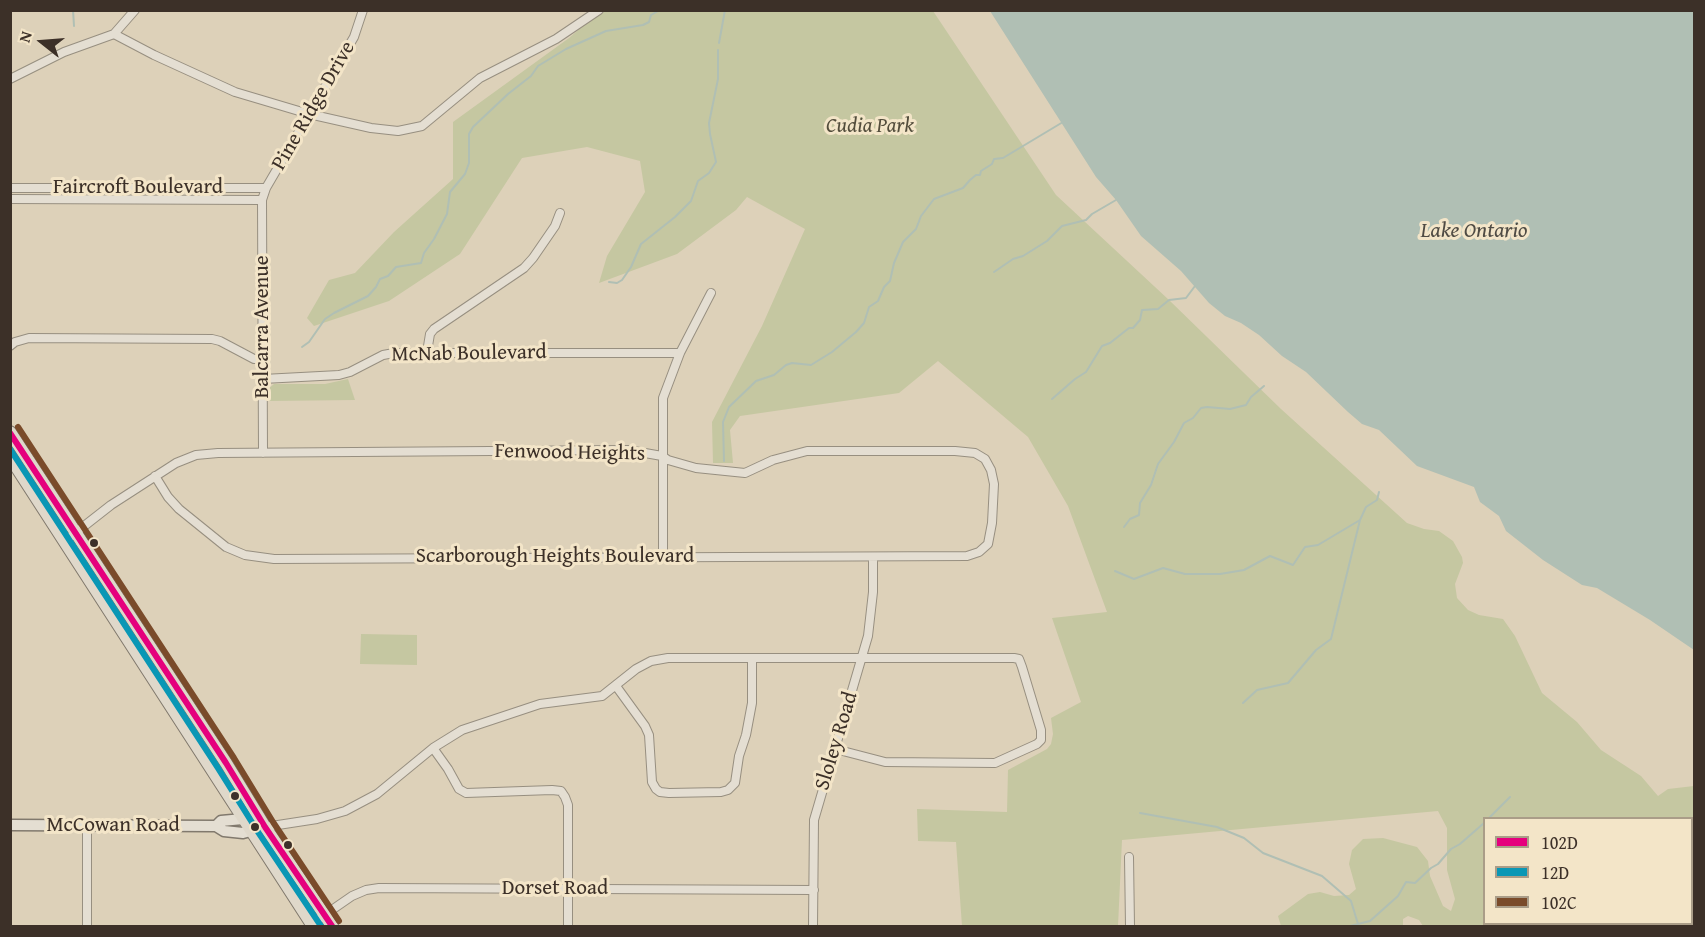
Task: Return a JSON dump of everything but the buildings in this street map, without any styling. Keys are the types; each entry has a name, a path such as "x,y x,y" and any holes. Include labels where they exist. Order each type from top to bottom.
{"main road":[{"path":"10,432 332,927"},
{"path":"12,463 65,541 311,926"}],"street":[{"path":"10,79 64,52 114,34 135,10"},
{"name":"Pine Ridge Drive","path":"262,200 266,188 354,37 363,10"},
{"path":"114,34 225,88 309,114 387,130 418,128 480,78 556,39 599,10"},
{"name":"Faircroft Boulevard","path":"10,188 266,188"},
{"name":"Faircroft Boulevard","path":"10,199 262,200"},
{"name":"Balcarra Avenue","path":"262,200 263,453"},
{"path":"427,352 430,334 434,329 524,268 555,226 560,213"},
{"path":"663,556 663,398 680,353 711,293"},
{"path":"10,346 29,338 212,339 254,359 263,359"},
{"name":"McNab Boulevard","path":"263,379 339,375 394,352 680,353"},
{"name":"Fenwood Heights","path":"65,541 75,531 155,476 176,463 196,455 628,450 662,456 696,468 745,473 773,460 807,450 975,453 985,459 991,470 994,484 990,539 985,547"},
{"name":"Scarborough Heights Boulevard","path":"155,476 168,497 179,509 226,547 245,555 261,558 663,556 873,558 967,556 985,547"},
{"name":"Sloley Road","path":"813,927 813,820 862,658 872,616 873,558"},
{"path":"243,819 266,827 316,819 354,807 388,787 453,734 540,704 602,696 636,669 651,661 668,658 1009,657 1019,659 1041,730 1041,740 1036,744 995,763 885,762 835,749"},
{"path":"616,687 645,726 649,735 652,782 656,789 669,793 721,792 728,790 735,783 752,704 752,658"},
{"path":"433,748 459,789 466,793 552,790 561,792 568,805 568,927"},
{"name":"McCowan Road","path":"216,826 221,821 243,819"},
{"name":"McCowan Road","path":"10,825 216,826 224,831 243,833 266,827"},
{"path":"87,826 87,927"},
{"path":"1129,856 1130,927"},
{"name":"Dorset Road","path":"311,926 357,894 379,888 814,890"}],"green space":[{"name":"Cudia Park","path":"600,11 933,11 1056,195 1281,409 1407,523 1439,531 1453,541 1463,563 1455,584 1457,598 1468,610 1479,615 1503,619 1515,636 1542,693 1577,722 1601,750 1641,776 1658,796 1668,789 1694,786 1694,926 1423,926 1419,920 1408,916 1403,919 1403,926 1281,926 1278,916 1308,894 1320,892 1334,896 1349,895 1356,889 1349,864 1352,850 1363,839 1383,838 1417,847 1428,861 1430,876 1443,906 1451,911 1455,899 1447,870 1447,828 1438,811 1122,840 1118,926 962,926 956,842 918,841 917,809 1007,812 1008,770 1047,749 1051,744 1053,734 1051,718 1081,702 1052,618 1107,612 1068,506 1028,437 938,361 899,393 740,416 730,430 733,463 713,463 712,422 762,326 805,229 747,197 736,210 677,254 599,283 607,256 645,192 640,161 587,147 522,158 460,254 389,301 314,326 307,318 329,280 355,273 394,232 453,179 453,122 569,38"},
{"path":"348,379 355,400 267,401 268,389 274,384 325,384"},
{"path":"361,634 417,635 417,665 360,664"}],"water":[{"name":"Lake Ontario","path":"990,11 1694,11 1694,650 1597,588 1582,585 1543,560 1506,531 1499,516 1480,502 1474,487 1417,466 1379,430 1362,424 1306,372 1282,356 1259,335 1225,316 1209,303 1181,271 1141,236 1116,200 1096,177"}],"waterway":[{"path":"73,10 74,26"},
{"path":"302,347 309,342 325,319 368,296 380,279 388,276 396,267 421,263 424,253 447,214 450,192 465,174 469,163 469,134 473,127 508,94 531,76 538,66 566,49 606,31 643,25 649,22 651,15 660,10"},
{"path":"719,43 725,10"},
{"path":"609,282 617,283 622,280 631,267 641,244 691,201 698,181 709,173 716,162 709,123 718,79 718,50"},
{"path":"724,461 723,422 729,407 756,381 774,375 792,363 811,365 832,352 856,332 864,323 869,307 878,301 884,287 890,281 894,263 903,242 916,229 921,216 934,199 963,188 992,164 994,159 1003,158 1063,122"},
{"path":"994,272 1047,241 1062,226 1086,220 1116,200"},
{"path":"1052,399 1086,372 1102,346 1110,343 1129,328 1133,328 1140,320 1142,310 1158,309 1169,300 1186,298 1195,286"},
{"path":"1124,527 1130,519 1139,515 1140,503 1151,485 1158,464 1184,423 1193,418 1201,408 1230,409 1246,405 1251,397 1264,386"},
{"path":"1243,703 1257,690 1288,683 1316,650 1331,639 1360,520 1366,507 1377,500 1379,492"},
{"path":"1115,571 1134,579 1163,568 1185,574 1220,574 1244,570 1270,556 1293,565 1305,547 1318,545 1360,520"},
{"path":"1490,817 1510,797"},
{"path":"1140,813 1217,827 1244,838 1263,853 1322,876 1351,901 1358,924"},
{"path":"1350,926 1370,921 1398,896 1406,882 1415,883 1438,864 1451,849 1483,824"}],"transit line":[{"name":"102C","path":"18,427 339,921"},
{"name":"102D","path":"10,433 226,763 265,827 332,926"},
{"name":"12D","path":"10,449 321,926"}]}
